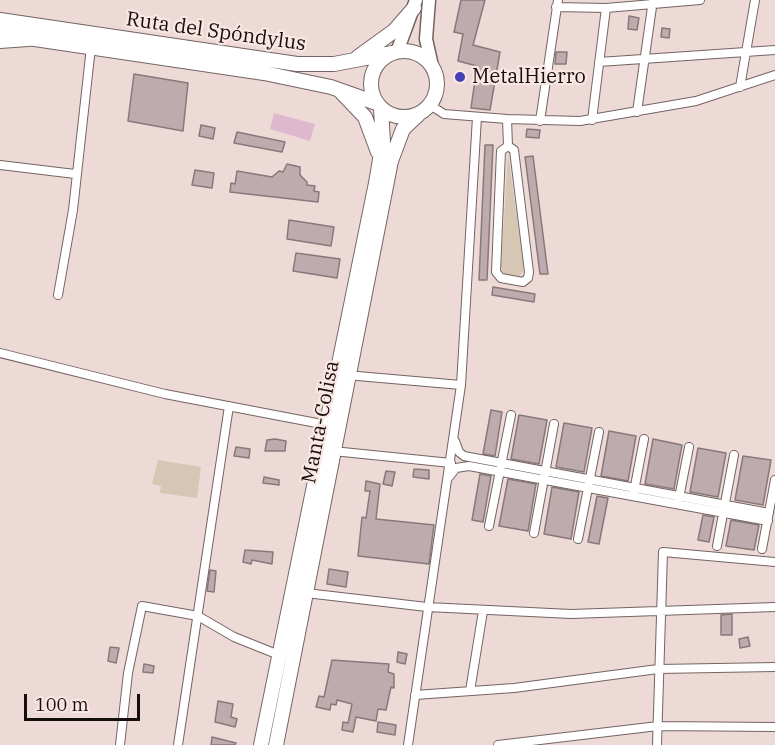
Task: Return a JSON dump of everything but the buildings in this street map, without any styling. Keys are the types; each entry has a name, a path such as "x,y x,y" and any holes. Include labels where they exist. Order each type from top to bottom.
{"highway":[{"path":"351,61 383,40 415,4"},
{"name":"Ruta del Spóndylus","path":"0,17 338,89 379,105"},
{"path":"44,40 45,26"},
{"name":"Ruta del Spóndylus","path":"0,34 91,48 318,65 394,52"},
{"path":"394,52 417,54 432,66 437,82 430,105 418,115 399,117 379,105 371,84 372,74 376,66 394,52"},
{"path":"338,89 365,117 374,135 380,159"},
{"name":"Manta-Colisa","path":"276,745 280,689 279,655 329,450 327,425 344,375 380,159 383,129 379,105"},
{"name":"Manta-Colisa","path":"261,745 280,689 306,593 329,450 391,161 403,129 418,115"}],"main road":[{"path":"429,0 426,39 432,66"},
{"path":"394,52 415,4"}],"street":[{"path":"540,121 557,4 606,8 652,2 700,0"},
{"path":"740,87 754,0"},
{"path":"637,112 652,2"},
{"path":"592,120 606,8"},
{"path":"0,44 10,45 44,40"},
{"path":"58,295 73,210 75,174 91,48"},
{"path":"599,62 775,50"},
{"path":"430,105 444,114 540,121 592,120 696,101 775,75"},
{"path":"408,745 461,385 477,117"},
{"path":"507,119 508,146"},
{"path":"508,146 514,150 529,272 528,278 523,282 501,279 496,272 501,150 508,146"},
{"path":"0,165 75,174"},
{"path":"0,353 165,394 327,425"},
{"path":"344,375 461,385"},
{"path":"178,745 229,406"},
{"path":"489,526 511,415"},
{"path":"534,532 554,424"},
{"path":"578,540 599,432"},
{"path":"454,438 462,454 472,462 768,517"},
{"path":"634,491 644,439"},
{"path":"679,500 689,447"},
{"path":"329,450 451,463"},
{"path":"717,546 734,455"},
{"path":"448,479 456,468 472,462"},
{"path":"762,549 775,480"},
{"path":"657,745 663,552 775,562"},
{"path":"306,593 427,607 570,614 661,609 775,607"},
{"path":"120,745 139,608 145,605 198,616 234,637 279,655"},
{"path":"470,691 483,611"},
{"path":"415,695 514,688 658,669 775,667"},
{"path":"498,745 658,726 775,727"}],"shaded area":[{"path":"274,113 315,124 310,141 270,129"},
{"path":"508,152 524,270 519,276 505,274 501,268"},
{"path":"158,460 201,467 197,498 160,493 161,486 152,484"}],"place":[{"name":"MetalHierro","path":"460,77"}]}
